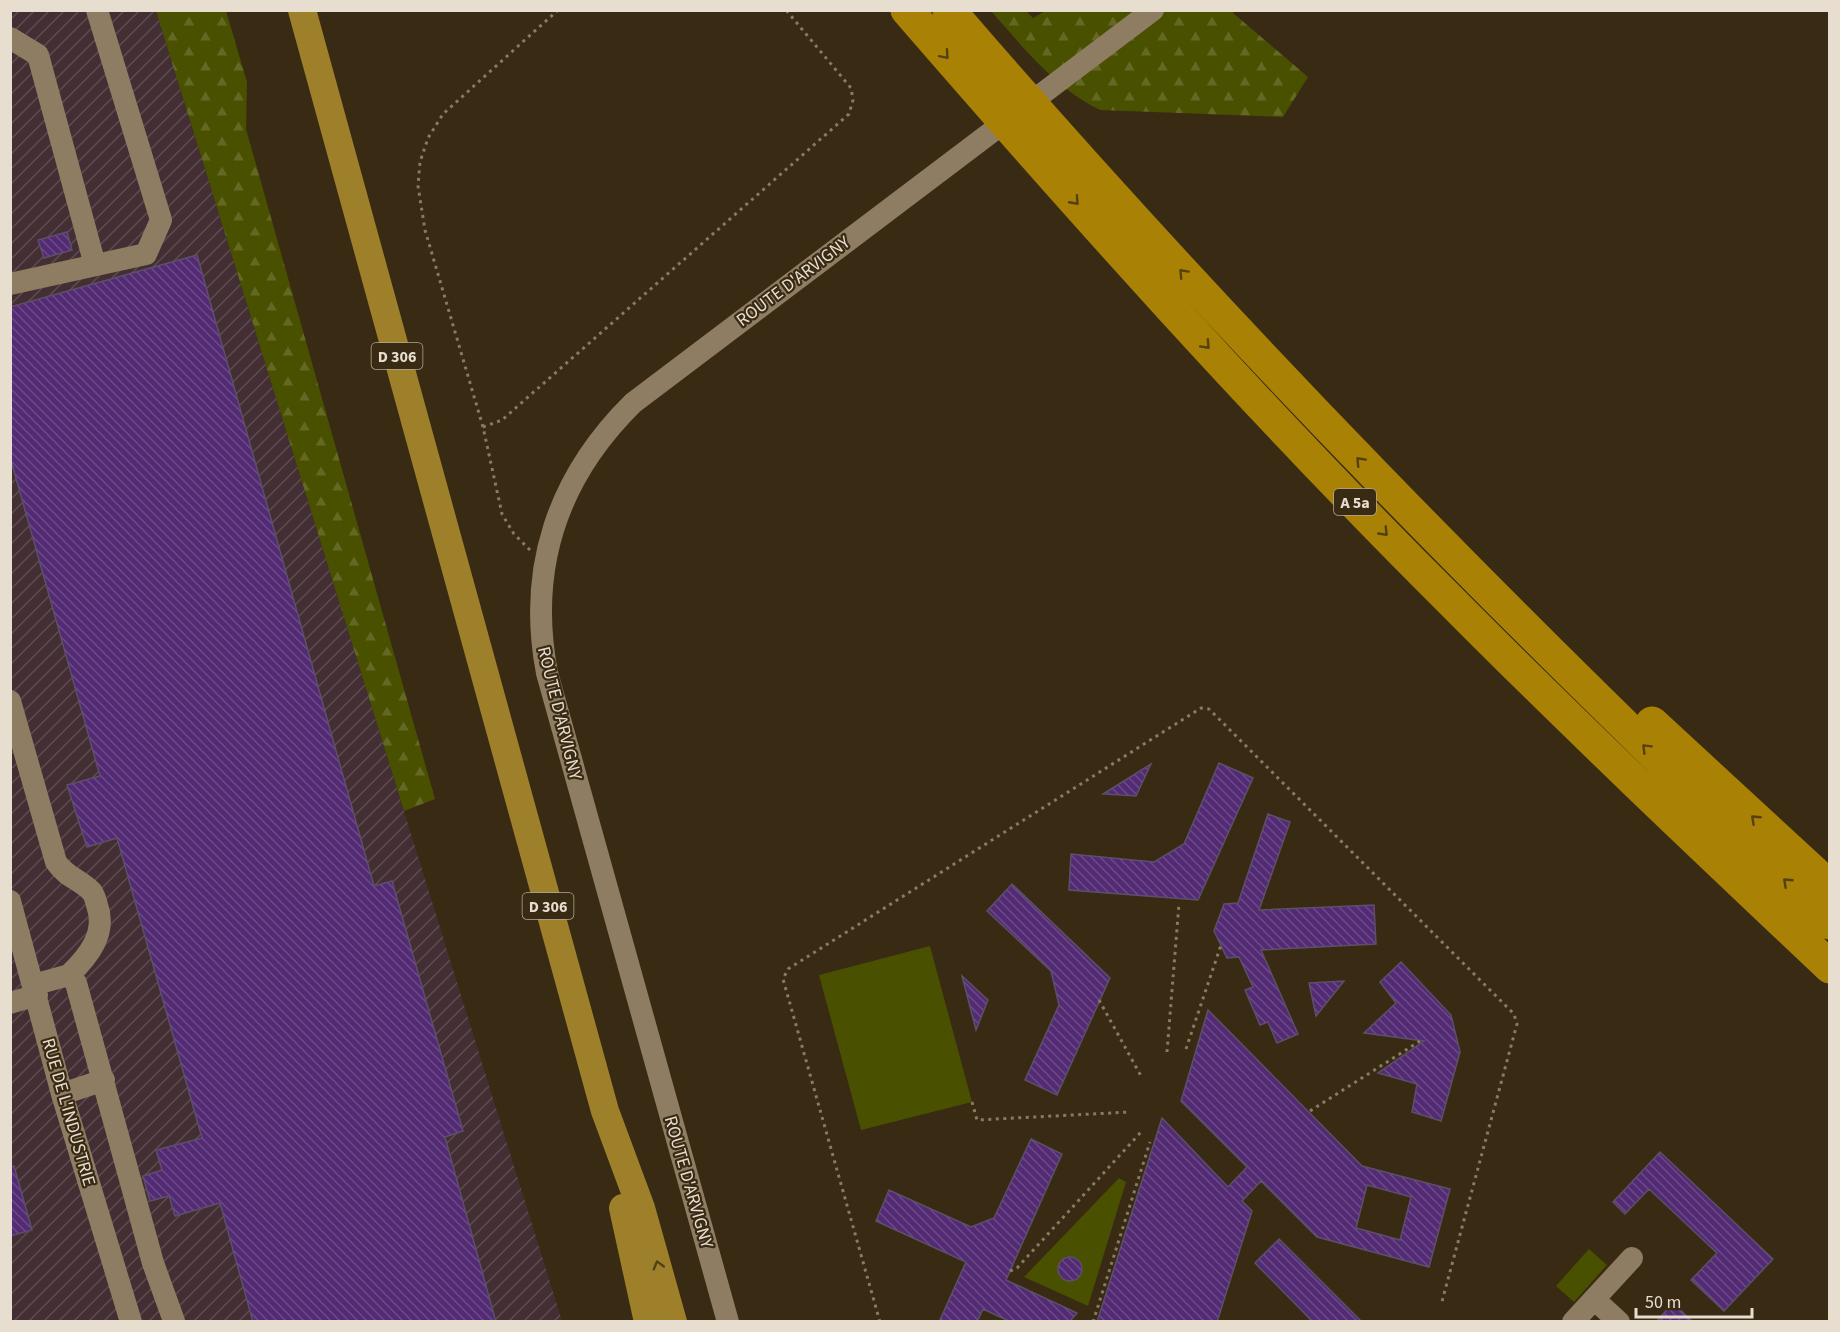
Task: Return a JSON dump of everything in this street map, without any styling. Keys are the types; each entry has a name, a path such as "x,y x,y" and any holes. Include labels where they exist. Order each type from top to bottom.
{"highway":[{"name":"A 5a","path":"907,10 1128,261 1393,542 1682,828 1830,967"},
{"name":"A 5a","path":"949,10 1140,226 1370,472 1671,772 1830,923"},
{"path":"1466,569 1538,619 1830,886"}],"main road":[{"name":"D 306","path":"302,10 605,1111 641,1208 674,1322"},
{"name":"D 306","path":"605,1111 613,1164 648,1322"}],"street":[{"path":"10,284 146,254 161,220 97,10"},
{"name":"ROUTE D'ARVIGNY","path":"728,1322 547,673 540,618 545,563 557,514 569,486 600,439 633,403 1153,10"},
{"path":"10,38 38,56 95,265"},
{"path":"10,701 56,862 64,873 92,892 102,922 98,939 69,975 10,1003"},
{"name":"RUE DE L'INDUSTRIE","path":"10,901 62,1095 131,1322"},
{"path":"69,975 76,983 153,1263 173,1321"},
{"path":"62,1095 104,1080"},
{"path":"1574,1322 1632,1258"},
{"path":"1594,1299 1619,1322"}],"path":[{"path":"545,563 514,534 502,513 483,427 425,230 418,186 420,162 428,138 443,114 558,10"},
{"path":"483,427 502,420 849,114 853,100 851,88 786,10"},
{"path":"880,1322 783,980 788,969 1201,708 1209,709 1514,1014 1516,1024 1441,1305"},
{"path":"1167,1052 1179,904"},
{"path":"1186,1049 1221,945"},
{"path":"1099,1000 1141,1076"},
{"path":"1310,1111 1420,1041"},
{"path":"972,1102 977,1120 1130,1112"},
{"path":"1010,1271 1017,1268 1141,1132"},
{"path":"1093,1322 1150,1142"}],"shaded area":[{"path":"10,11 156,11 562,1321 11,1321"}],"green space":[{"path":"1047,10 1234,11 1233,13 1308,77 1283,117 1100,110 1083,101 1054,78 1028,53 991,11 1026,11 1033,18"},
{"path":"156,11 226,11 247,82 246,129 435,799 404,811"},
{"path":"930,946 972,1102 861,1130 819,975"},
{"path":"1119,1178 1126,1182 1088,1306 1024,1277"},
{"path":"1589,1249 1607,1265 1574,1302 1556,1286"}],"building":[{"path":"67,232 72,250 44,258 38,240"},
{"path":"197,255 374,886 392,881 463,1131 445,1137 496,1322 253,1322 220,1203 175,1216 169,1196 150,1201 143,1176 162,1170 156,1150 202,1138 117,838 87,847 67,785 100,776 10,457 10,307"},
{"path":"1219,763 1253,778 1198,900 1069,890 1071,854 1154,862 1184,844"},
{"path":"1151,764 1136,796 1103,794"},
{"path":"1268,814 1290,822 1259,910 1374,905 1376,944 1261,950 1298,1034 1277,1043 1268,1022 1260,1025 1245,990 1253,987 1239,957 1227,958 1214,931 1224,904 1238,903"},
{"path":"1012,884 1110,978 1057,1095 1025,1080 1059,1005 1051,971 987,911"},
{"path":"1401,962 1451,1015 1460,1052 1441,1121 1412,1112 1417,1084 1378,1073 1424,1041 1364,1033 1396,1003 1380,982"},
{"path":"962,976 988,1000 976,1030"},
{"path":"1344,981 1316,1016 1309,983"},
{"path":"1208,1010 1362,1166 1450,1189 1429,1267 1317,1237 1261,1181 1242,1201 1252,1211 1217,1322 1097,1322 1162,1118 1228,1187 1247,1167 1181,1101","holes":["1367,1185 1411,1197 1400,1240 1356,1228"]},
{"path":"1031,1139 1062,1154 1006,1280 1077,1313 1069,1322 1011,1322 983,1309 977,1322 939,1322 966,1262 876,1221 889,1190 971,1227 994,1218"},
{"path":"1660,1152 1773,1259 1724,1311 1691,1280 1717,1253 1649,1189 1625,1214 1613,1202"},
{"path":"14,1166 32,1230 10,1236 10,1167"},
{"path":"1279,1239 1362,1322 1313,1322 1255,1263"},
{"path":"1070,1257 1075,1258 1081,1264 1081,1274 1075,1280 1070,1281 1065,1280 1059,1274 1058,1269 1059,1264 1065,1258"},
{"path":"1673,1303 1693,1322 1656,1322"}]}
